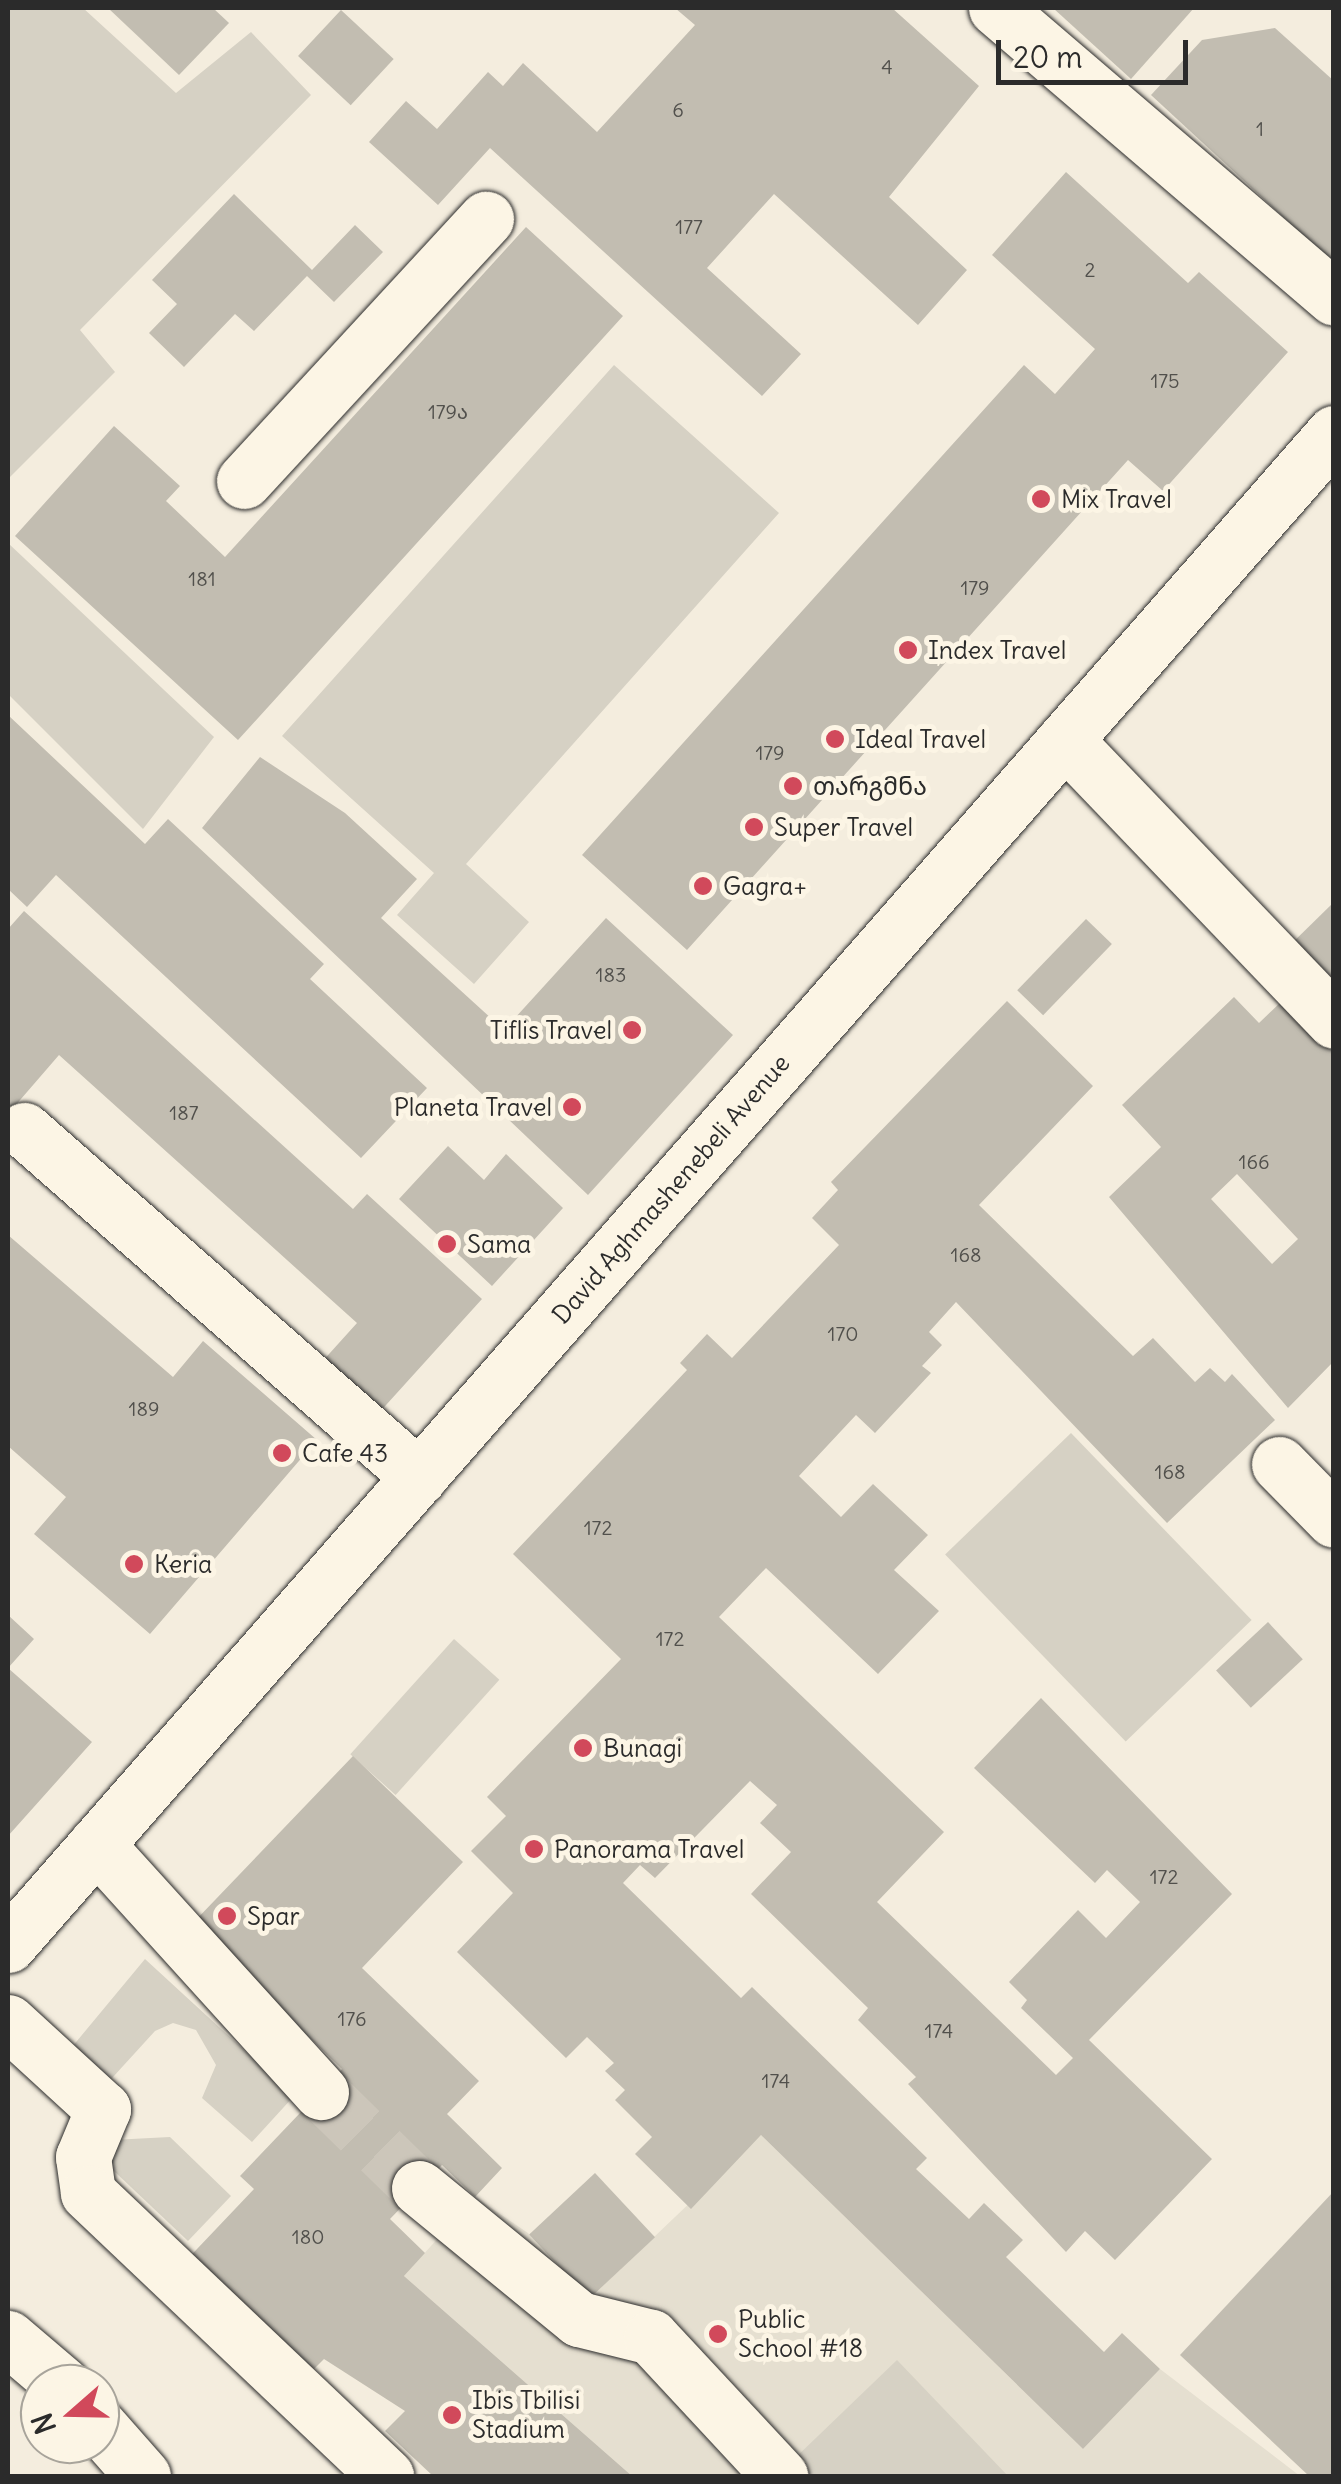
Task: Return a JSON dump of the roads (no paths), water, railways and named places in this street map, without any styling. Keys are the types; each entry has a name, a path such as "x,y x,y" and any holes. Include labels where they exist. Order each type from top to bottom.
{"main road":[{"path":"996,8 1334,298"},
{"path":"244,481 486,219"},
{"name":"David Aghmashenebeli Avenue","path":"8,1945 1334,433"},
{"path":"1065,740 1334,1021"},
{"path":"24,1130 419,1477"},
{"path":"1280,1464 1334,1520"},
{"path":"96,1844 321,2092"},
{"path":"8,2022 102,2108 83,2156 88,2193 386,2476"},
{"path":"420,2188 579,2319 652,2337 780,2476"},
{"path":"8,2338 39,2364"},
{"path":"120,2451 142,2476"}],"tunnel":[{"path":"321,2092 419,2188"}],"place":[{"name":"Mix Travel","path":"1041,499"},
{"name":"Index Travel","path":"908,650"},
{"name":"Ideal Travel","path":"835,739"},
{"name":"თარგმნა","path":"793,786"},
{"name":"Super Travel","path":"754,827"},
{"name":"Gagra+","path":"703,886"},
{"name":"Tiflis Travel","path":"632,1030"},
{"name":"Planeta Travel","path":"572,1107"},
{"name":"Sama","path":"447,1244"},
{"name":"Cafe 43","path":"282,1453"},
{"name":"Keria","path":"134,1564"},
{"name":"Bunagi","path":"583,1748"},
{"name":"Panorama Travel","path":"534,1849"},
{"name":"Spar","path":"227,1916"},
{"name":"Public School #18","path":"718,2334"},
{"name":"Ibis Tbilisi Stadium","path":"452,2415"}]}
